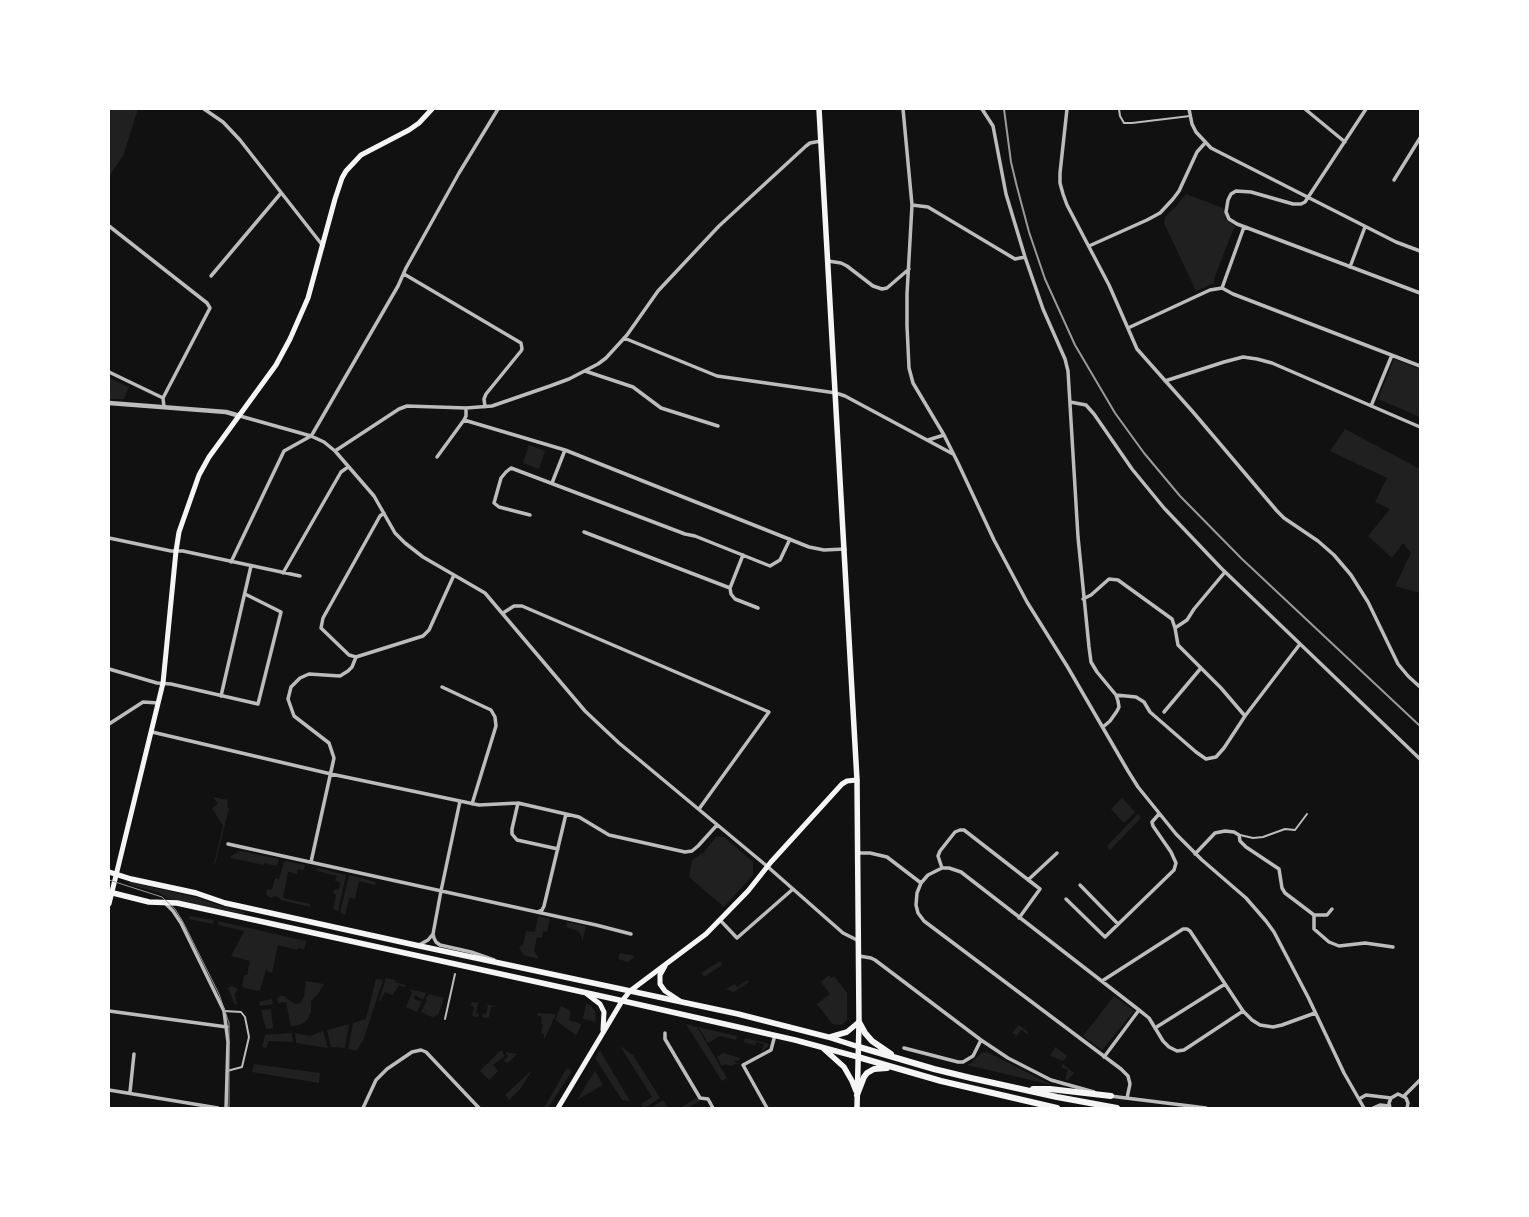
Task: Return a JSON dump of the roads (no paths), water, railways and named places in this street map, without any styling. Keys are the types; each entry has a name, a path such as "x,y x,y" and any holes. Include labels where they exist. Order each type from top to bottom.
{"highway":[{"path":"859,1022 872,1041 898,1058"},
{"path":"859,1047 934,1069 1017,1088 1117,1108"},
{"path":"858,1057 941,1081 1057,1108"},
{"path":"857,1095 864,1077 868,1073 874,1069 890,1067"},
{"path":"1017,1088 1050,1089 1111,1096"}],"main road":[{"path":"109,904 110,892 116,874 163,683 176,551 182,522 199,475 209,457 276,365 290,339 308,298 342,178 352,163 365,153 409,130 419,123 432,109"},
{"path":"819,109 857,780 859,853 859,1047 857,1108"},
{"path":"558,1108 603,1031 630,991 706,934 842,784 846,781 857,780"},
{"path":"109,872 131,879 196,893 225,903 418,946 738,1014 828,1037 859,1047"},
{"path":"110,892 149,902 177,903 215,911 775,1035 858,1057"},
{"path":"668,962 661,972 660,984 665,991 680,1001"},
{"path":"585,993 600,1004 604,1012 603,1031"},
{"path":"828,1037 847,1032 859,1022"},
{"path":"822,1047 844,1067 852,1081 857,1095"}],"street":[{"path":"204,109 223,122 240,140 323,246"},
{"path":"231,562 284,451 311,436 404,274 459,173 498,109"},
{"path":"903,109 912,205 907,326 910,376 918,393 944,435 994,540 1026,602 1067,666 1135,782 1176,834 1195,854 1246,898 1266,921 1277,939 1341,1067 1364,1108"},
{"path":"982,109 994,126 1006,194 1025,257 1043,309 1066,359 1083,599 1091,662 1097,672 1116,695 1118,707 1110,721 1103,727"},
{"path":"1067,109 1060,182 1067,205 1089,246 1137,348 1277,511 1284,518 1318,541 1334,555 1351,575 1368,602 1398,664 1420,687"},
{"path":"1189,109 1196,132 1211,148 1365,227 1396,242 1420,251"},
{"path":"1305,109 1345,142"},
{"path":"1366,109 1308,198 1301,204 1293,204 1251,192 1236,191 1231,194 1228,200 1226,212 1229,219 1244,227 1420,293"},
{"path":"1394,180 1420,138"},
{"path":"335,451 399,409 407,406 466,408 492,406 550,386 585,371 606,358 624,338 658,291 719,226 806,146 810,143 821,141"},
{"path":"1089,246 1160,213 1178,192 1197,152 1205,143"},
{"path":"211,276 281,192"},
{"path":"912,205 928,207 1015,259 1025,257"},
{"path":"109,226 208,303 210,308 163,398 164,407"},
{"path":"1222,288 1244,227"},
{"path":"1350,267 1365,227"},
{"path":"828,261 841,263 847,266 873,286 882,289 892,285 896,279 909,270"},
{"path":"404,274 519,341 522,345 521,352 486,394 484,399 485,407"},
{"path":"1128,328 1210,290 1222,288 1233,294 1420,366"},
{"path":"624,338 717,376 836,393 845,396 953,454"},
{"path":"1371,406 1392,355"},
{"path":"1165,381 1242,357 1258,359 1272,363 1420,427"},
{"path":"585,371 633,387 661,408 718,426"},
{"path":"109,372 163,398"},
{"path":"1070,402 1083,403 1086,405 1094,414 1132,469 1160,502 1226,572 1420,759"},
{"path":"109,403 226,412 311,436 324,442 335,451 374,496 395,532 404,543 424,558 485,593 585,711 619,743 768,867 844,933 859,941"},
{"path":"437,457 464,420 466,416 466,408"},
{"path":"464,420 565,450 816,549 845,549"},
{"path":"928,440 944,435"},
{"path":"552,483 565,450"},
{"path":"283,573 341,472 348,467"},
{"path":"530,515 499,507 494,503 501,478 511,468 770,566 780,560 790,540"},
{"path":"384,513 380,516 322,623 322,628 349,655 356,657 423,636 429,630 454,575"},
{"path":"584,532 730,588"},
{"path":"109,538 300,576"},
{"path":"743,555 730,588 731,594 735,599 758,608"},
{"path":"221,696 251,566"},
{"path":"1175,628 1187,620 1194,609 1226,572"},
{"path":"1083,599 1091,595 1109,579 1118,580 1172,619 1178,645 1221,688 1245,716"},
{"path":"109,669 163,683 258,704 281,612 245,594"},
{"path":"503,613 514,606 522,606 769,712 699,809"},
{"path":"1116,695 1136,697 1144,702 1150,712 1196,752 1206,758 1216,758 1245,716 1300,644"},
{"path":"311,862 334,758 329,743 294,716 288,699 291,687 300,678 309,674 340,676 348,671 356,657"},
{"path":"1164,712 1201,668"},
{"path":"442,687 491,710 495,717 496,726 472,804"},
{"path":"109,724 143,702 158,703"},
{"path":"152,732 331,774 472,804 518,803 579,817 609,835 685,852 698,846 717,825"},
{"path":"418,946 428,940 433,934 460,801"},
{"path":"518,803 512,828 512,834 517,840 558,848"},
{"path":"536,912 542,910 544,906 566,814"},
{"path":"1066,899 1105,937 1174,870 1176,863 1171,852 1153,826 1152,822 1160,814"},
{"path":"942,868 939,854 955,832 964,830 1040,889 1019,918"},
{"path":"1195,854 1215,833 1225,830 1234,832 1239,835 1240,841 1246,847 1279,869 1282,888 1285,893 1314,915 1327,915 1332,909"},
{"path":"228,844 631,934"},
{"path":"859,853 870,853 887,857 921,883"},
{"path":"1028,880 1058,853"},
{"path":"1127,1098 1130,1084 1128,1076 1104,1056 924,921 918,913 916,905 917,893 921,883 932,872 942,868 949,868 961,872 1140,1010 1149,1018 1163,1041 1169,1047 1177,1051 1184,1050 1243,1011"},
{"path":"1080,885 1118,924"},
{"path":"720,920 737,938 793,889"},
{"path":"165,903 173,911 181,924 224,1011 227,1027 228,1071 226,1108"},
{"path":"1314,915 1314,929 1330,942 1339,946 1365,942 1393,947"},
{"path":"1102,981 1183,929 1187,929 1243,1011 1252,1020 1260,1025 1273,1027 1282,1026 1315,1013"},
{"path":"433,934 436,942 440,945 483,955 503,964"},
{"path":"859,956 875,960 981,1040 1008,1058 1051,1080 1111,1096 1206,1108"},
{"path":"1155,1028 1225,984"},
{"path":"1104,1056 1140,1010"},
{"path":"109,1011 227,1027"},
{"path":"665,1033 666,1039 700,1098 708,1099 713,1108"},
{"path":"767,1108 743,1065 771,1050 775,1035"},
{"path":"904,1048 958,1062 964,1062 973,1056 981,1040"},
{"path":"362,1108 376,1080 387,1069 412,1052 421,1050 426,1052 479,1108"},
{"path":"130,1092 134,1054"},
{"path":"1404,1096 1420,1080"},
{"path":"109,1090 130,1092 218,1108"},
{"path":"1359,1099 1366,1095 1391,1098 1398,1094 1404,1096 1407,1100 1406,1108"},
{"path":"1373,1108 1380,1105 1389,1107 1391,1098"}],"lane":[{"path":"1119,109 1120,116 1124,123 1190,116"},
{"path":"1239,835 1254,838 1263,837 1285,828 1295,830 1307,814"},
{"path":"445,1019 455,974"},
{"path":"224,1011 241,1012 246,1017 249,1037 242,1067 228,1071"}],"tram line":[{"path":"109,880 162,897 175,909 183,922 219,994 229,1023 229,1108"}],"railway":[{"path":"1004,109 1011,162 1017,187 1029,232 1045,279 1075,345 1115,413 1144,453 1180,496 1242,559 1420,726"}]}
